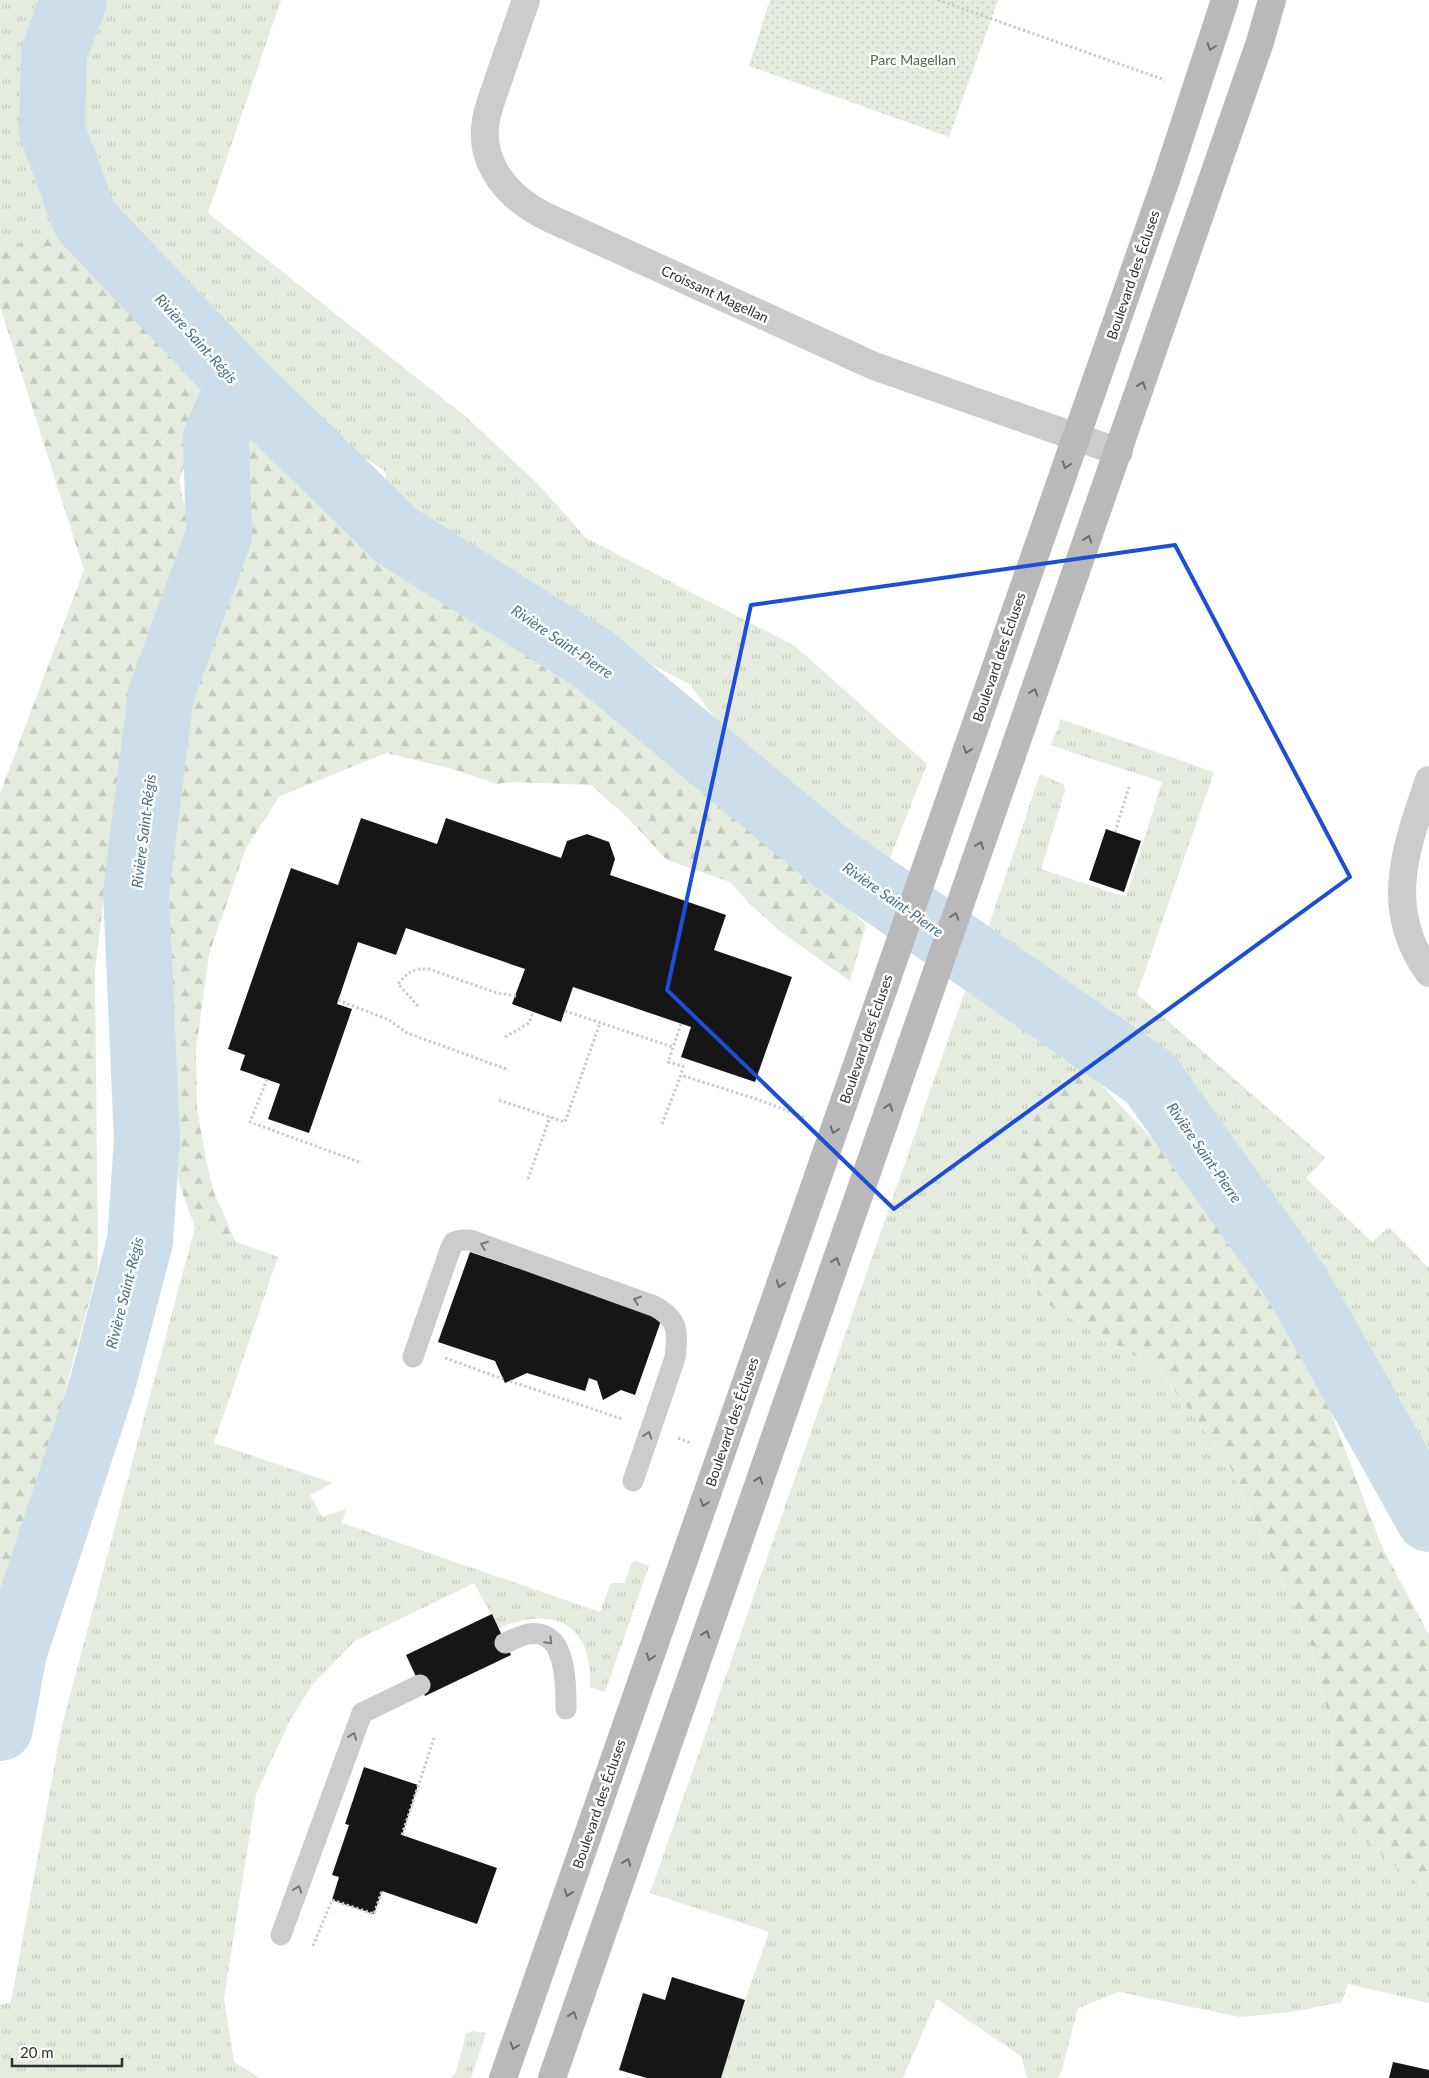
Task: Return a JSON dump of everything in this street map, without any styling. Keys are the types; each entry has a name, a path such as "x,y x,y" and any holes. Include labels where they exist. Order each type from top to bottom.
{"street":[{"name":"Croissant Magellan","path":"526,0 490,104 485,134 486,149 492,164 509,191 520,201 549,218 858,359 1119,452"},
{"name":"Boulevard des Écluses","path":"503,2078 1166,180 1225,0"},
{"path":"552,2078 934,975 1119,452 1257,51 1272,0"},
{"path":"1429,780 1406,850 1401,901 1411,941 1421,962 1429,972"}],"lane":[{"path":"413,1358 450,1250 454,1242 461,1240 478,1243 654,1306 668,1313 676,1326 675,1358 633,1481"},
{"path":"506,1643 530,1634 543,1635 551,1641 563,1666 566,1709"},
{"path":"281,1935 362,1713 420,1685"}],"path":[{"path":"938,0 1171,82"},
{"path":"1115,832 1129,787"},
{"path":"418,1006 398,984 408,972 418,968 497,993 516,996"},
{"path":"338,1000 389,1020 407,1033 509,1070"},
{"path":"565,1011 673,1047"},
{"path":"505,1037 529,1024 533,1012"},
{"path":"498,1100 565,1122 600,1023"},
{"path":"662,1124 683,1066 668,1062 681,1024"},
{"path":"681,1075 762,1101 810,1119"},
{"path":"267,1079 250,1122 362,1164"},
{"path":"528,1179 550,1117"},
{"path":"438,1355 503,1379"},
{"path":"510,1381 628,1421"},
{"path":"402,1834 434,1738"},
{"path":"313,1946 332,1900 374,1914 382,1891"}],"highlighted area":[{"path":"1175,545 1350,877 894,1209 667,990 751,605"}],"green space":[{"path":"0,0 52,0 39,38 29,95 37,164 61,232 0,249"},
{"path":"88,0 281,0 208,213 466,417 538,484 586,538 795,646 927,764 886,868 787,801 744,756 689,684 514,591 466,553 442,547 413,533 394,515 384,470 338,442 299,414 271,387 247,357 142,256 103,198 69,101 69,63 78,26"},
{"name":"Parc Magellan","path":"770,0 998,0 949,137 749,66"},
{"path":"61,232 213,392 179,480 191,537 128,698 95,970 98,1268 57,1421 0,1598 0,794 84,570 0,306 0,249"},
{"path":"271,423 356,512 418,570 473,607 551,648 634,723 724,797 866,925 850,981 781,932 750,904 730,882 667,860 627,817 591,785 515,782 497,784 453,769 386,753 280,796 246,848 209,954 196,1050 197,1109 207,1165 214,1193 236,1242 195,1227 178,1181 174,1031 164,900 169,773 188,697 219,620 239,554 247,489 249,446 254,435"},
{"path":"1060,719 1214,772 1137,994 1325,1158 1306,1178 1372,1242 1389,1227 1429,1268 1429,1517 1353,1356 1278,1232 1191,1115 1097,1025 987,931 1040,774 1064,785 1065,791 1041,869 1126,897 1162,782 1050,745 1058,729"},
{"path":"971,974 1016,1007 1085,1068 1029,1102 1027,1267 1042,1301 1159,1370 1228,1462 1310,1643 1333,1736 1330,1808 1394,1865 1429,1891 1429,2003 1348,1984 1342,2002 1292,2012 1240,2017 1119,1992 1078,2008 1058,2078 1027,2078 1021,2056 937,1999 903,2078 721,2078 745,2000 769,1932 650,1893"},
{"path":"1085,1068 1179,1167 1259,1283 1330,1410 1382,1547 1429,1635 1429,1891 1394,1865 1330,1808 1333,1736 1310,1643 1228,1462 1159,1370 1042,1301 1027,1267 1017,1189 1029,1101"},
{"path":"195,1227 278,1257 214,1443 333,1483 310,1495 322,1517 346,1509 342,1523 600,1612 611,1583 625,1583 631,1564 635,1561 649,1566 605,1692 590,1687 589,1665 585,1648 577,1634 566,1625 552,1620 519,1621 499,1628 474,1583 355,1641 312,1685 290,1720 256,1794 224,1998 234,2062 260,2078 0,2078 0,2005 11,2002 62,1725"},
{"path":"472,2031 486,2033 471,2078 451,2078 456,2072 466,2034"}],"building":[{"path":"361,818 437,844 446,818 561,858 567,841 587,834 609,842 615,859 610,875 726,915 714,950 792,977 755,1082 681,1057 691,1027 573,987 561,1022 512,1004 525,969 406,928 396,955 358,942 337,1004 352,1009 309,1133 268,1119 280,1084 240,1070 245,1055 228,1049 291,868 338,885"},
{"path":"1106,829 1141,841 1124,892 1089,880"},
{"path":"470,1252 517,1268 520,1259 662,1318 635,1395 621,1390 603,1400 597,1381 589,1378 585,1391 527,1373 505,1383 495,1361 438,1342"},
{"path":"492,1614 511,1655 425,1696 406,1655"},
{"path":"364,1767 418,1785 402,1835 497,1868 477,1924 382,1891 374,1914 332,1900 339,1877 332,1875 349,1825 345,1824"},
{"path":"672,1977 745,2000 721,2078 647,2078 619,2070 643,1993 665,2000"},
{"path":"1393,2062 1429,2070 1429,2078 1389,2078"}],"waterway":[{"name":"Rivière Saint-Régis","path":"0,1728 14,1652 102,1386 140,1241 147,1140 136,892 161,694 219,535 216,438 240,383 85,220 52,130 54,53 74,0"},
{"name":"Rivière Saint-Pierre","path":"240,383 397,536 593,659 832,858 1150,1078 1297,1284 1429,1519"}]}
